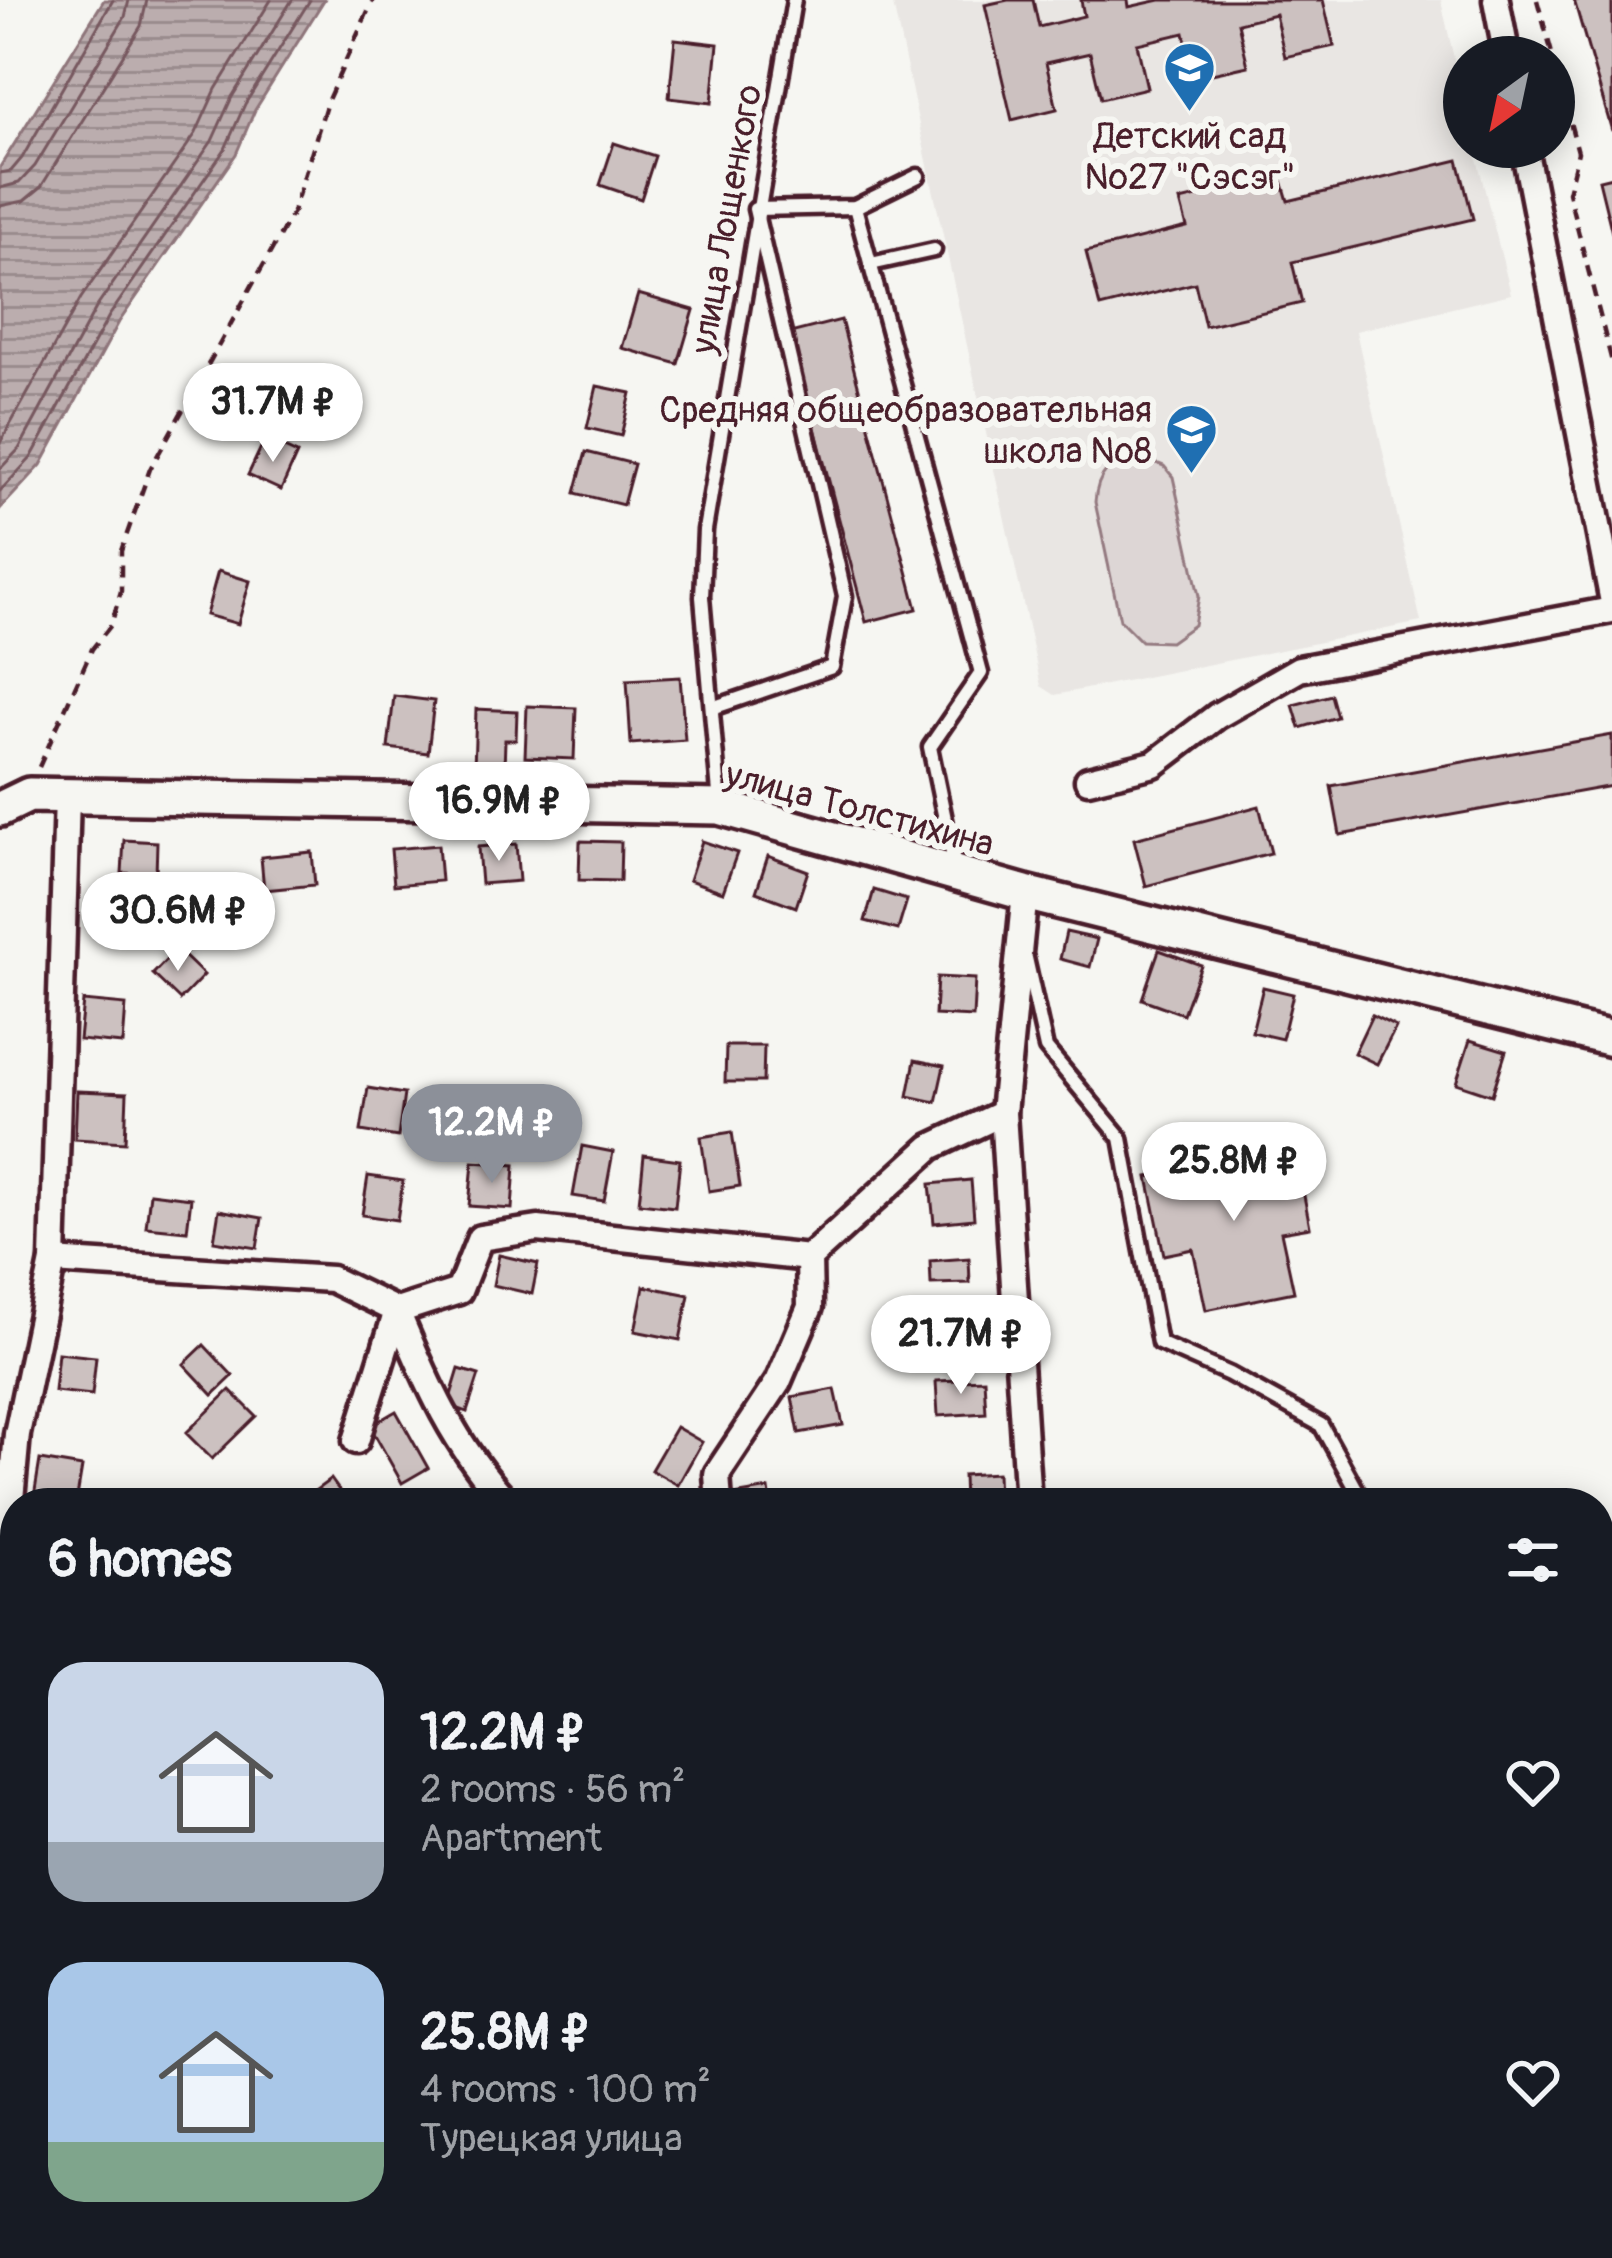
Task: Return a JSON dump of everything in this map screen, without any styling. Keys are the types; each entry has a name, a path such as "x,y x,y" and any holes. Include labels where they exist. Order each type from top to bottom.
{"street":[{"path":"1496,0 1503,36"},
{"path":"1528,168 1612,597"},
{"path":"1088,780 1154,764 1217,716 1299,669 1612,610"},
{"name":"улица Толстихина","path":"14,802 67,796 720,807 1025,893 1612,1039"},
{"path":"6,1488 8,1432 53,1261 67,796"},
{"path":"1025,893 1003,1113 1027,1488"},
{"path":"717,1488 717,1474 778,1382 809,1307 809,1258 931,1147 1003,1113"},
{"path":"397,1311 459,1291 480,1238 501,1231 538,1229 809,1258"},
{"path":"53,1261 331,1279 397,1311 442,1416 494,1488"},
{"path":"356,1441 397,1311"}],"lane":[{"name":"улица Лощенкого","path":"720,807 702,597 705,530 755,209 794,0"},
{"path":"712,708 832,667 845,596 755,209 855,208 918,176"},
{"path":"855,208 981,674 931,747 956,874"},
{"path":"871,264 934,250"},
{"path":"1021,934 1046,1048 1121,1138 1159,1342 1321,1425 1356,1488"}],"path":[{"path":"14,802 92,649 111,625 121,591 121,551 150,469 292,212 327,101 373,0"},
{"path":"1537,0 1547,36"},
{"path":"1574,168 1568,192 1612,362"}],"shaded area":[{"name":"Средняя общеобразовательная школа №8","path":"892,0 1441,0 1449,36 1443,36 1443,168 1479,168 1511,294 1356,331 1421,622 1055,695 1041,686"},
{"path":"1138,456 1164,466 1173,477 1199,596 1194,625 1170,642 1141,641 1120,620 1095,502 1107,470"}],"water":[{"path":"104,0 324,0 255,110 236,154 119,322 41,465 0,509 0,167"}],"building":[{"path":"1033,0 1039,27 1084,16 1081,0 1128,0 1129,7 1160,0 1323,0 1334,46 1285,57 1275,14 1238,23 1248,66 1194,78 1184,33 1137,44 1147,88 1101,99 1090,53 1046,63 1057,109 1012,120 985,5"},
{"path":"1574,0 1612,0 1612,131"},
{"path":"675,39 718,44 712,103 669,98"},
{"path":"614,143 655,156 641,199 600,185"},
{"path":"1443,164 1443,168 1460,168 1473,219 1292,262 1302,303 1205,326 1195,283 1100,307 1086,252 1187,227 1180,201 1281,177 1288,201"},
{"path":"1612,177 1612,233 1599,180"},
{"path":"638,294 694,310 678,364 622,348"},
{"path":"841,320 917,609 866,622 790,333"},
{"path":"597,386 631,393 621,436 587,428"},
{"path":"265,439 297,454 281,490 248,475"},
{"path":"586,452 634,464 623,505 575,493"},
{"path":"218,571 250,581 238,624 206,615"},
{"path":"680,677 685,740 631,744 627,680"},
{"path":"1331,695 1337,717 1300,728 1293,705"},
{"path":"394,696 434,701 428,753 388,748"},
{"path":"527,706 576,708 574,759 525,757"},
{"path":"476,709 517,711 516,740 505,740 504,770 474,769"},
{"path":"1612,735 1612,786 1340,835 1331,786"},
{"path":"1259,806 1271,853 1146,886 1134,839"},
{"path":"124,840 157,842 156,875 122,873"},
{"path":"580,841 621,842 620,881 579,880"},
{"path":"702,841 737,853 723,892 689,880"},
{"path":"516,844 519,881 481,884 478,847"},
{"path":"438,845 441,881 394,885 391,849"},
{"path":"312,852 315,885 264,890 261,857"},
{"path":"768,856 808,871 796,907 756,892"},
{"path":"120,888 158,894 152,929 115,922"},
{"path":"874,890 907,900 898,930 865,921"},
{"path":"1066,932 1097,939 1090,967 1060,959"},
{"path":"177,949 204,975 180,1000 153,974"},
{"path":"1159,950 1201,965 1183,1014 1142,999"},
{"path":"937,977 975,979 973,1017 935,1015"},
{"path":"1263,987 1293,994 1282,1039 1252,1032"},
{"path":"83,1001 126,1005 123,1044 79,1040"},
{"path":"1372,1015 1396,1027 1377,1064 1354,1053"},
{"path":"1470,1040 1506,1051 1492,1095 1456,1083"},
{"path":"726,1046 764,1046 763,1082 725,1082"},
{"path":"915,1060 944,1066 936,1102 908,1096"},
{"path":"368,1088 404,1094 398,1137 361,1131"},
{"path":"77,1091 127,1093 125,1142 75,1139"},
{"path":"732,1132 740,1186 709,1191 701,1137"},
{"path":"582,1146 613,1152 604,1201 573,1196"},
{"path":"1295,1149 1310,1227 1281,1232 1294,1292 1206,1310 1193,1249 1164,1255 1148,1177"},
{"path":"644,1155 680,1160 675,1207 639,1203"},
{"path":"473,1162 515,1165 512,1209 469,1206"},
{"path":"368,1176 403,1181 397,1220 362,1215"},
{"path":"971,1180 974,1219 934,1223 930,1184"},
{"path":"150,1193 191,1198 187,1231 146,1227"},
{"path":"219,1210 262,1218 257,1248 214,1241"},
{"path":"499,1255 538,1264 532,1294 493,1285"},
{"path":"969,1258 970,1283 931,1284 930,1261"},
{"path":"644,1286 689,1295 680,1340 635,1331"},
{"path":"968,1313 974,1349 939,1355 933,1318"},
{"path":"204,1345 233,1376 213,1395 184,1364"},
{"path":"58,1353 96,1357 92,1395 54,1391"},
{"path":"459,1369 479,1375 467,1412 448,1405"},
{"path":"984,1379 986,1413 938,1416 936,1381"},
{"path":"835,1389 843,1425 799,1433 792,1397"},
{"path":"230,1390 256,1416 212,1459 186,1433"},
{"path":"396,1411 428,1468 402,1483 370,1426"},
{"path":"676,1427 702,1442 678,1485 651,1470"},
{"path":"40,1460 82,1467 78,1488 35,1488"},
{"path":"997,1473 998,1488 963,1488 963,1475"}],"place":[{"name":"Детский сад №27 \"Сэсэг\"","path":"1190,113"},
{"name":"Средняя общеобразовательная школа №8","path":"1191,476"}]}
